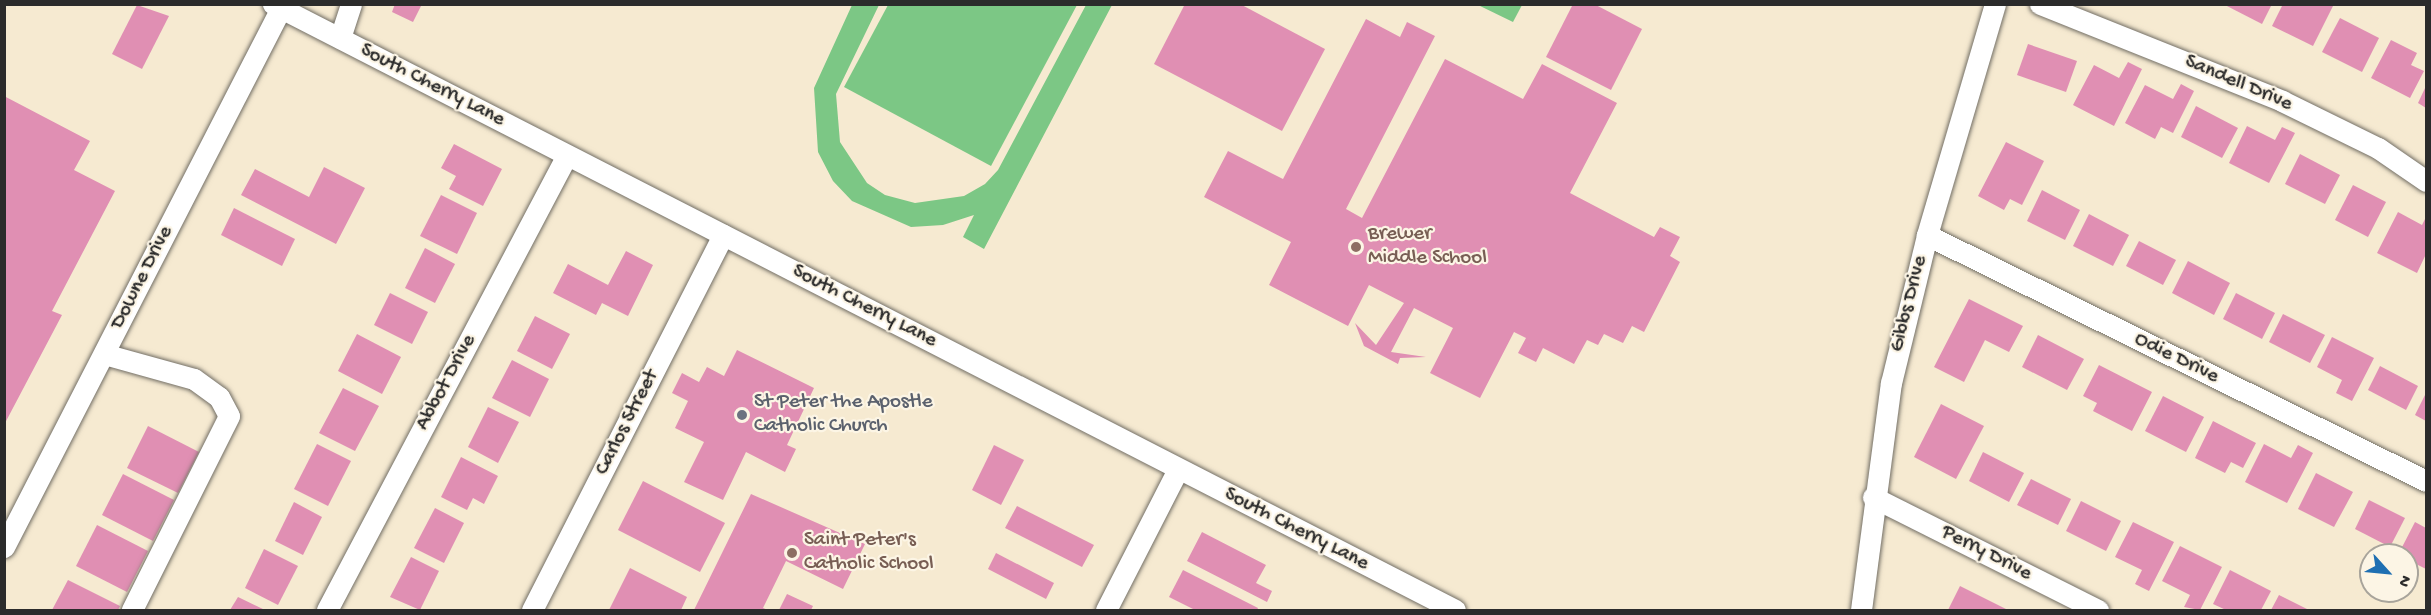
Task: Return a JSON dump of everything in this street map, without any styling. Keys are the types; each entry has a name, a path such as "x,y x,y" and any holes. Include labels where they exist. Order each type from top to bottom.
{"street":[{"path":"339,38 351,4"},
{"name":"Gibbs Drive","path":"1861,610 1873,497 1891,383 1927,235 1995,4"},
{"name":"Sandell Drive","path":"2040,4 2282,101 2378,148 2427,181"},
{"name":"South Cherry Lane","path":"277,6 1178,470 1455,610"},
{"name":"Downe Drive","path":"4,547 104,354 277,6"},
{"name":"Abbot Drive","path":"327,610 567,155"},
{"name":"Carlos Street","path":"532,610 723,235"},
{"name":"Odie Drive","path":"1927,235 2427,481"},
{"path":"104,354 194,379 219,397 230,416 132,610"},
{"path":"1106,610 1178,470"},
{"name":"Perry Drive","path":"1873,497 2098,610"}],"green space":[{"path":"852,5 879,5 836,94 840,142 867,183 885,195 915,203 964,196 985,184 998,170 1086,5 1112,5 984,249 963,237 974,215 943,225 911,227 852,201 833,181 818,152 814,88"},
{"path":"888,5 1077,5 991,166 844,87"},
{"path":"1478,5 1522,5 1513,22"}],"building":[{"path":"395,4 422,4 413,22 392,12"},
{"path":"1185,4 1240,4 1325,49 1282,131 1154,64"},
{"path":"1573,4 1594,4 1642,29 1611,90 1546,57"},
{"path":"2223,4 2272,4 2262,24"},
{"path":"2283,4 2334,4 2313,46 2272,26"},
{"path":"137,5 169,16 142,69 112,54"},
{"path":"2340,18 2379,38 2362,72 2322,52"},
{"path":"1366,19 1400,37 1407,22 1435,36 1346,209 1362,218 1445,59 1523,99 1542,64 1617,103 1570,193 1654,237 1660,227 1680,237 1670,256 1680,262 1644,332 1632,326 1623,343 1604,334 1598,345 1587,340 1574,364 1543,348 1536,362 1518,353 1526,338 1514,332 1480,398 1430,373 1453,328 1414,308 1391,352 1426,357 1400,358 1398,364 1364,346 1355,323 1376,345 1404,303 1369,285 1348,326 1269,285 1291,242 1204,197 1228,151 1283,179"},
{"path":"2391,40 2417,53 2411,65 2424,71 2410,98 2371,78"},
{"path":"2028,44 2077,61 2066,92 2017,75"},
{"path":"2128,62 2142,69 2114,126 2073,105 2094,65 2119,78"},
{"path":"2181,84 2194,91 2173,133 2161,127 2155,139 2125,123 2145,85 2173,99"},
{"path":"2426,86 2426,108 2418,103"},
{"path":"4,96 90,141 74,170 115,191 52,311 62,315 4,425"},
{"path":"2196,106 2238,128 2222,158 2181,137"},
{"path":"2247,126 2275,140 2282,127 2295,133 2269,183 2229,163"},
{"path":"2006,142 2044,161 2022,205 2010,199 2004,210 1978,196"},
{"path":"454,144 502,169 483,206 449,189 456,176 441,168"},
{"path":"2300,154 2340,175 2325,204 2285,184"},
{"path":"324,167 365,188 336,244 241,195 255,169 309,197"},
{"path":"2353,185 2386,202 2368,237 2335,220"},
{"path":"2042,190 2080,210 2065,240 2027,221"},
{"path":"441,195 477,213 457,254 420,236"},
{"path":"234,208 295,239 282,266 221,235"},
{"path":"2398,212 2422,225 2426,217 2426,254 2417,273 2377,253"},
{"path":"2089,214 2129,235 2113,266 2073,246"},
{"path":"2139,241 2176,260 2163,285 2126,266"},
{"path":"425,248 455,264 435,303 405,288"},
{"path":"626,251 653,265 628,316 602,303 596,315 553,293 568,264 608,285"},
{"path":"2188,261 2230,283 2214,315 2172,293"},
{"path":"390,293 428,312 412,344 374,325"},
{"path":"2236,293 2275,313 2262,339 2223,319"},
{"path":"1969,299 2023,326 2009,352 1985,340 1964,382 1934,367"},
{"path":"2283,314 2325,335 2310,363 2269,342"},
{"path":"535,316 570,334 552,369 517,351"},
{"path":"357,334 401,357 382,394 338,371"},
{"path":"2038,335 2084,359 2067,390 2022,367"},
{"path":"2332,337 2374,358 2352,401 2336,393 2342,380 2317,367"},
{"name":"St Peter the Apostle Catholic Church","path":"737,350 814,388 787,445 796,449 785,472 746,452 723,500 684,482 704,442 675,428 688,401 672,393 682,373 699,382 707,367 724,376"},
{"path":"512,360 549,379 530,417 492,398"},
{"path":"2099,365 2152,392 2132,431 2093,411 2097,403 2083,396"},
{"path":"2380,366 2418,386 2406,410 2368,390"},
{"path":"343,388 379,406 355,451 319,433"},
{"path":"2426,393 2426,421 2415,415"},
{"path":"2163,396 2204,417 2186,452 2145,431"},
{"path":"1941,404 1984,426 1956,479 1914,457"},
{"path":"488,407 519,422 498,463 468,447"},
{"path":"2213,421 2256,443 2243,468 2231,462 2225,473 2195,458"},
{"path":"148,426 199,452 178,493 127,468"},
{"path":"317,444 351,461 328,506 294,489"},
{"path":"2264,444 2291,458 2298,445 2313,453 2287,503 2245,482"},
{"path":"994,445 1024,460 1001,505 972,490"},
{"path":"1983,452 2024,473 2009,502 1969,481"},
{"path":"461,457 498,476 484,504 473,498 467,510 441,497"},
{"path":"2316,473 2353,492 2334,527 2298,509"},
{"path":"123,474 174,500 153,541 102,515"},
{"path":"2031,479 2071,499 2058,525 2017,505"},
{"path":"643,481 725,523 700,572 618,530"},
{"name":"Saint Peter's Catholic School","path":"751,494 865,544 843,589 786,561 763,608 768,610 694,610"},
{"path":"2369,500 2405,518 2392,543 2382,543 2355,529"},
{"path":"2081,501 2121,521 2106,551 2066,531"},
{"path":"294,502 322,517 303,555 275,541"},
{"path":"1017,506 1094,545 1082,567 1005,528"},
{"path":"435,508 464,523 444,563 414,548"},
{"path":"2133,522 2174,542 2149,591 2135,584 2142,570 2115,557"},
{"path":"2415,522 2426,528 2426,569 2419,566 2419,543 2404,543"},
{"path":"97,525 148,551 127,592 76,566"},
{"path":"1202,532 1266,565 1256,583 1272,591 1267,602 1187,561"},
{"path":"2180,546 2222,567 2200,610 2184,607 2190,595 2162,581"},
{"path":"264,549 298,566 278,605 245,588"},
{"path":"996,553 1054,583 1046,599 988,569"},
{"path":"411,557 439,571 420,610 390,597"},
{"path":"630,568 687,597 681,610 609,610"},
{"path":"1183,570 1258,608 1257,610 1195,610 1169,597"},
{"path":"2230,570 2271,591 2261,610 2226,610 2213,604"},
{"path":"68,580 120,606 118,610 52,610"},
{"path":"1960,586 2008,610 1948,610"},
{"name":"Saint Peter's Catholic School","path":"787,594 813,606 811,610 779,610"},
{"path":"2279,595 2309,610 2271,610"},
{"path":"238,597 265,610 230,610"}],"place":[{"name":"Brewer Middle School","path":"1356,247"},
{"name":"St Peter the Apostle Catholic Church","path":"742,415"},
{"name":"Saint Peter's Catholic School","path":"792,553"}]}
